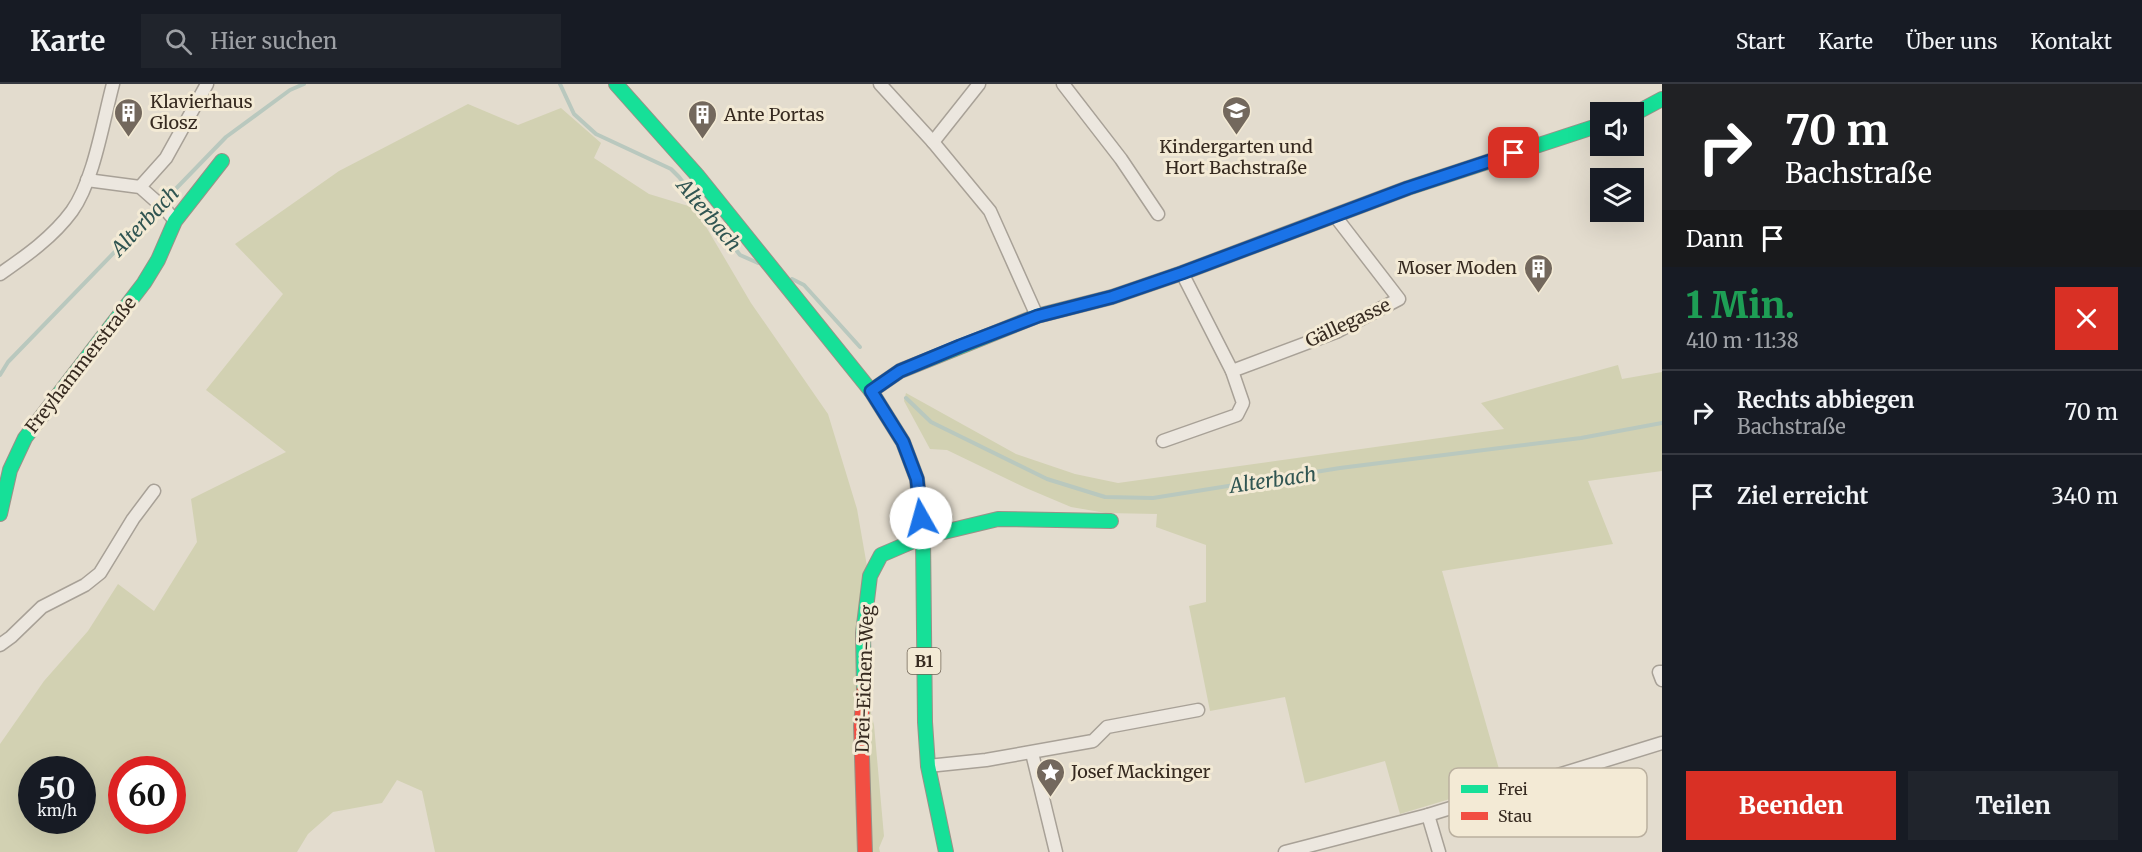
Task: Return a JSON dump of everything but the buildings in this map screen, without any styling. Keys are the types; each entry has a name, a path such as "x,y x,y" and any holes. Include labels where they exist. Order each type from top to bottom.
{"street":[{"path":"0,274 38,247 72,210 87,180 113,84"},
{"path":"140,187 166,158 207,84"},
{"name":"B1","path":"616,84 697,175 871,391 903,442 917,479 923,537 925,712 928,766 946,852"},
{"path":"880,84 933,142 990,211 1038,316"},
{"path":"933,142 980,84"},
{"path":"1063,84 1121,159 1158,214"},
{"path":"1644,109 1662,99"},
{"path":"871,391 900,371 1038,316 1112,297 1433,180 1590,128"},
{"name":"Freyhammerstraße","path":"0,514 10,470 25,438 144,284 158,260 171,216 222,161"},
{"path":"87,180 140,187 171,216"},
{"name":"Gällegasse","path":"1232,371 1336,332 1399,299 1335,216"},
{"path":"1163,441 1237,415 1244,403 1232,371 1182,273"},
{"path":"0,645 42,607 85,585 100,573 133,519 154,491"},
{"name":"Drei-Eichen-Weg","path":"865,852 861,726 865,676 863,633 870,576 881,555 923,537 998,519 1111,521"},
{"path":"1662,672 1659,672 1662,680"},
{"path":"928,766 986,760 1093,741 1107,727 1198,710"},
{"path":"1581,768 1662,743"},
{"path":"1032,753 1056,852"},
{"path":"1284,852 1449,809"},
{"path":"1428,815 1439,852"}],"green space":[{"path":"468,104 518,125 561,108 601,143 594,158 649,194 695,208 751,303 828,414 857,509 872,595 865,690 874,725 884,836 879,848 880,852 435,852 422,791 397,780 382,803 333,812 308,834 297,852 0,852 0,744 44,681 88,631 118,584 154,611 197,542 191,499 286,452 206,390 283,294 235,244 339,171"},
{"path":"1618,365 1622,379 1662,372 1662,471 1588,481 1613,544 1442,571 1499,768 1449,768 1449,799 1400,814 1385,761 1305,783 1285,697 1210,711 1189,606 1206,602 1206,545 1156,527 1157,514 1106,513 1071,507 947,450 930,449 904,401 906,393 1016,454 1075,474 1118,483 1504,429 1481,403"}],"waterway":[{"name":"Alterbach","path":"0,375 8,362 226,137 290,90 304,84"},
{"name":"Alterbach","path":"560,84 574,114 596,134 671,169 740,255 758,263"},
{"name":"Alterbach","path":"792,279 804,285 860,347"},
{"name":"Alterbach","path":"906,398 931,422 1047,479 1105,497 1153,498 1340,468 1581,438 1662,423"}],"traffic: fast":[{"path":"616,84 697,175 871,391 903,442 917,479 923,537 925,722 928,766 946,852"},
{"path":"1644,109 1662,99"},
{"path":"871,391 900,371 1037,316 1112,297 1408,188 1590,128"},
{"path":"0,514 10,470 25,438 144,283 158,260 175,221 222,161"},
{"path":"864,690 863,633 870,576 881,555 923,537 998,519 1111,521"}],"traffic: jam":[{"path":"864,690 861,726 865,852"}],"place":[{"name":"Kindergarten und Hort Bachstraße","path":"1236,136"},
{"name":"Klavierhaus Glosz","path":"129,138"},
{"name":"Ante Portas","path":"703,140"},
{"name":"Moser Moden","path":"1538,294"},
{"name":"Josef Mackinger","path":"1050,798"}],"route":[{"path":"921,518 917,479 903,442 871,391 890,377 960,346 1038,316 1112,297 1408,188 1514,153"}]}
